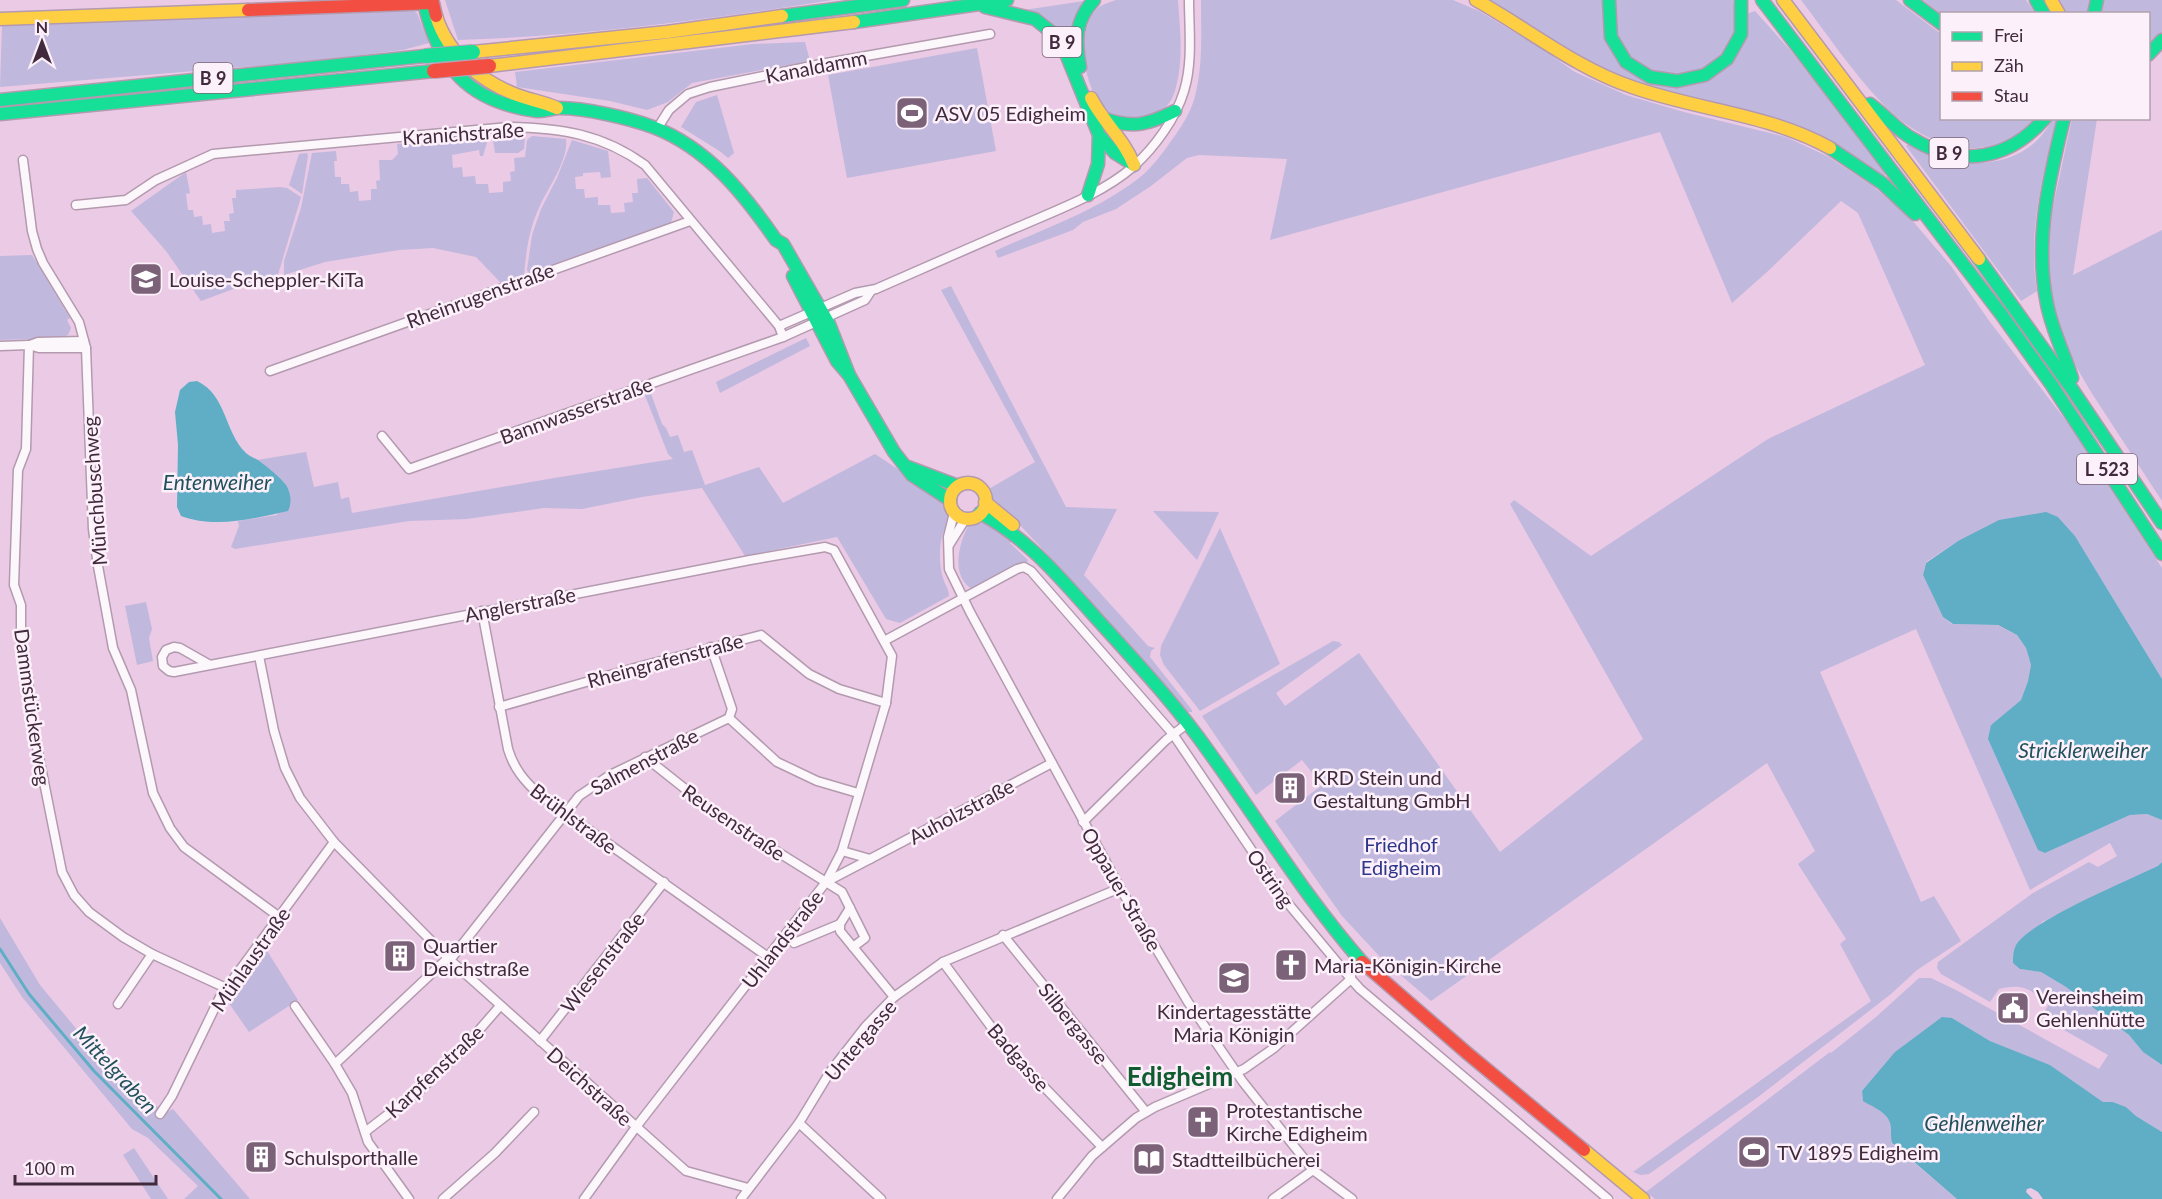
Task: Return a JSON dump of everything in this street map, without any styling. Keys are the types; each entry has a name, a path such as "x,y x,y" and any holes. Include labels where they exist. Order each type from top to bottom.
{"main road":[{"name":"B 9","path":"0,100 667,32 903,0"},
{"name":"B 9","path":"0,114 489,66 695,43 1007,0"},
{"name":"B 9","path":"1094,0 1078,21 1077,50 1083,78 1095,107 1127,146 1134,165"},
{"path":"1476,0 1611,79 1658,95 1763,121 1821,144 1883,183 1950,244"},
{"path":"1609,0 1610,33 1618,50 1628,62 1651,78 1668,82 1683,82 1709,73 1728,56 1740,33 1743,20 1741,0"},
{"path":"1762,0 1950,244"},
{"name":"B 9","path":"1783,0 1857,96 1881,111 1914,140 1933,149 1957,155 1992,155 2007,150 2032,134 2043,120"},
{"path":"1910,0 1940,23"},
{"path":"0,19 428,1"},
{"path":"428,1 457,57 489,82 519,96 545,102 557,108 620,118 657,129 690,145 720,169 749,201 777,240 777,247 819,315 837,361 849,375 894,452 912,475 957,510 976,516 983,508 982,490 976,485 967,483 957,486 951,494 957,510"},
{"path":"428,1 433,42 442,58 460,78 494,100 543,111 557,108"},
{"name":"B 9","path":"973,5 1035,19 1060,39 1099,135 1115,153 1134,165"},
{"path":"2150,53 2162,40"},
{"path":"1857,96 2014,305 2078,396 2162,523"},
{"path":"1104,119 1120,125 1140,126 1175,111"},
{"path":"2064,120 2045,208 2042,244 2044,288 2059,345 2078,396"},
{"name":"B 9","path":"1088,195 1098,164 1099,135"},
{"name":"L 523","path":"1950,244 2051,384 2162,554"},
{"path":"907,467 957,486"},
{"name":"Ostring","path":"983,508 1038,556 1114,637 1188,723 1308,896 1362,962 1484,1068 1643,1199"}],"street":[{"path":"783,337 779,326 865,300 870,291 1088,195 1134,165 1152,147 1175,111 1184,90 1187,78 1189,0"},
{"name":"Kanaldamm","path":"657,129 669,110 688,94 710,87 821,64 990,34"},
{"name":"Kranichstraße","path":"76,205 126,200 156,180 213,154 516,127 588,135 617,147 645,165 779,326"},
{"name":"Münchbuschweg","path":"23,160 32,231 37,249 79,322 85,344 93,529 98,566 113,648 131,690 153,794 170,828 184,847 278,916"},
{"name":"Rheinrugenstraße","path":"270,371 690,221"},
{"name":"Bannwasserstraße","path":"382,436 408,470 783,337 819,315"},
{"path":"0,346 29,345 38,342 85,344"},
{"name":"Dammstückerweg","path":"29,345 26,449 18,470 14,585 21,605 21,647 28,679 32,722 62,872 74,895 89,912 152,954 226,988"},
{"name":"Oppauer Straße","path":"957,510 948,537 949,569 1119,888 1188,1002 1236,1072 1313,1170 1352,1199"},
{"name":"Anglerstraße","path":"210,665 174,647 166,650 162,657 163,666 174,672 259,656 482,611 830,547"},
{"name":"Uhlandstraße","path":"584,1199 636,1127 826,882 842,851 886,703 892,656 834,550 830,547"},
{"name":"Ostring","path":"884,641 1017,569 1024,567 1031,571 1173,734 1286,901 1351,979 1369,997 1606,1198"},
{"name":"Brühlstraße","path":"482,611 508,749 516,768 531,787 768,957"},
{"name":"Rheingrafenstraße","path":"500,707 761,635 809,674 839,689 886,703"},
{"path":"711,647 732,709 729,718 777,762 817,781 858,793"},
{"name":"Deichstraße","path":"259,656 274,731 285,768 300,798 334,842 449,959 686,1171 748,1188"},
{"name":"Salmenstraße","path":"449,959 579,796 597,782 645,757 729,718"},
{"path":"1083,822 1173,734 1188,723"},
{"name":"Reusenstraße","path":"645,757 718,815 842,892 864,938 853,947"},
{"name":"Auholzstraße","path":"826,882 1052,763"},
{"name":"Mühlaustraße","path":"160,1114 172,1096 220,997 334,842"},
{"path":"842,851 867,861"},
{"name":"Wiesenstraße","path":"540,1041 663,882"},
{"name":"Untergasse","path":"741,1199 799,1123 830,1072 866,1026 894,997 943,962 1119,888"},
{"path":"850,908 840,924 840,931 894,997"},
{"name":"Uhlandstraße","path":"794,943 840,924"},
{"name":"Silbergasse","path":"1003,935 1146,1112"},
{"path":"118,1004 152,954"},
{"path":"335,1064 449,959"},
{"name":"Badgasse","path":"943,962 994,1032 1102,1147"},
{"path":"1057,1199 1092,1156 1146,1112 1236,1072 1274,1048 1351,979 1351,971 1362,962"},
{"path":"295,1006 352,1093 368,1142 409,1199"},
{"name":"Karpfenstraße","path":"365,1132 421,1089 460,1052 501,1006"},
{"path":"443,1199 495,1153 534,1112"},
{"path":"799,1123 881,1199"},
{"path":"1273,1199 1313,1170"}],"green space":[{"path":"445,0 833,0 646,26 552,35 458,40"},
{"path":"1116,0 1178,0 1180,57 1178,80 1171,101 1164,109 1146,118 1122,120 1107,112 1090,85 1084,50 1090,18 1099,7"},
{"name":"Friedhof Edigheim","path":"1201,0 1453,0 1479,11 1538,46 1575,72 1626,95 1786,137 1827,156 1873,186 1911,219 1951,266 1990,322 2070,426 2162,568 2162,679 2075,536 2058,517 1958,541 1926,562 1923,575 1943,617 1952,624 1997,625 2017,635 2026,648 2031,665 2021,700 1991,725 2045,853 2130,815 2147,814 2162,820 2162,862 2159,866 2042,922 2020,969 2041,972 2066,987 2129,1035 2143,1052 2162,1065 2162,1132 2126,1107 2113,1102 2103,1102 2050,1065 1990,1041 1952,1018 1862,1091 1863,1100 1882,1112 1888,1119 1891,1126 1892,1144 1957,1199 1655,1199 1646,1192 1831,1053 1919,978 1931,978 1956,990 2099,1069 2108,1055 2041,1017 2049,1004 2031,991 2021,987 1999,989 1990,1002 1941,974 1937,968 1938,962 2033,893 2089,862 2098,867 2117,856 2110,843 2030,890 1916,629 1820,672 1921,902 1934,896 1961,941 1917,970 1891,994 1758,1097 1649,1174 1641,1175 1633,1172 1871,1001 1840,944 1846,939 1798,864 1815,851 1767,763 1431,1001 1382,959 1342,916 1275,821 1322,785 1302,760 1256,795 1202,716 1333,641 1339,642 1342,645 1276,693 1285,706 1359,653 1500,852 1643,739 1510,504 1514,500 1591,556 1768,439 1925,365 1858,213 1841,201 1732,303 1660,132 1270,240 1287,159 1199,155 1187,158 1116,209 1083,222 1073,230 998,258 995,251 1069,219 1123,190 1144,174 1158,159 1185,121 1195,98 1201,57"},
{"path":"1490,0 1733,0 1737,17 1755,11 1790,50 1887,173 1884,176 1854,157 1637,84 1596,66"},
{"path":"1801,0 1896,0 1940,33 1940,120 2034,120 2017,135 1997,144 1977,148 1956,146 1935,140 1915,130 1897,117 1849,65"},
{"path":"1923,0 2026,0 2034,12 1940,12"},
{"path":"2060,0 2162,0 2162,40 2150,54 2150,12 2066,12"},
{"path":"1084,1 1071,46 1057,27 1024,10"},
{"path":"407,6 417,13 429,43 403,50 306,62 0,87 2,26"},
{"path":"805,42 810,61 692,83 668,102 647,110 610,101 517,87 515,72 753,44"},
{"name":"ASV 05 Edigheim","path":"977,48 996,151 847,178 828,75"},
{"path":"717,95 734,153 728,158 681,127 696,102"},
{"path":"2051,120 2057,120 2035,226 2034,269 2037,291 2021,301 1906,146 1909,143 1930,156 1950,161 1985,163 2017,154 2031,146 2043,134"},
{"path":"2072,120 2097,120 2073,275 2162,230 2162,501 2071,358 2060,330 2050,288 2048,229"},
{"path":"498,135 525,136 524,149 518,153 495,153 493,140"},
{"path":"484,136 487,142 483,156 480,156 479,150 452,155 453,168 462,167 463,177 475,176 476,184 488,184 489,193 503,192 503,182 511,181 510,172 515,171 514,158 525,157 527,140 532,136 566,139 561,165 533,224 524,275 501,283 476,257 433,248 399,250 325,262 284,275 284,261 301,208 312,153 336,151 335,177 341,177 341,184 349,184 350,192 358,191 359,201 371,200 371,189 377,189 376,181 380,180 379,160 392,160 398,154 397,144"},
{"path":"572,140 608,151 611,177 601,178 600,172 583,173 583,176 575,177 576,189 584,189 585,198 598,197 598,205 610,205 611,213 625,212 624,203 633,202 632,193 638,193 637,179 647,178 674,212 671,223 529,273 527,270 532,235"},
{"path":"307,153 302,194 289,185 299,154"},
{"path":"186,172 190,193 186,194 188,210 193,210 194,217 202,216 203,225 211,224 212,233 225,231 224,221 230,221 229,214 234,213 232,198 236,198 236,190 280,187 287,188 301,197 277,278 236,288 201,301 166,251 131,211"},
{"path":"32,255 70,318 67,320 71,328 68,335 59,338 0,340 0,256"},
{"path":"951,286 1066,507 1117,509 1084,575 1148,646 1155,648 1151,651 1150,657 1192,712 1187,712 1142,658 1019,524 991,502 987,490 1035,462 941,290"},
{"path":"806,338 810,346 720,393 716,382"},
{"path":"650,391 662,424 670,437 678,435 684,452 692,450 705,485 759,467 783,503 875,454 945,500 951,514 941,540 940,556 941,571 949,596 900,623 886,619 837,537 745,556 702,488 582,509 544,508 467,519 409,521 235,549 231,547 239,526 238,521 277,515 286,485 257,460 306,452 314,487 338,482 341,499 349,497 352,513 673,459 668,454 644,393"},
{"path":"1153,511 1219,512 1197,560"},
{"path":"987,519 1015,538 1010,543 1028,560 1026,564 1018,564 972,589 961,576 958,558 969,524"},
{"path":"1220,528 1280,664 1200,711 1164,665 1160,655 1161,646"},
{"path":"146,602 152,629 149,638 153,661 137,665 125,606"},
{"path":"0,918 40,985 104,1062 165,1113 173,1109 250,1199 184,1199 198,1186 148,1138 132,1129 22,997 0,963"},
{"path":"264,946 298,1000 249,1032 226,999"},
{"path":"134,1148 168,1199 151,1199 123,1155"}],"water":[{"name":"Entenweiher","path":"197,381 214,395 233,435 246,453 258,460 286,485 290,498 288,511 222,522 194,520 181,516 177,507 178,445 175,412 180,390 189,382"},
{"name":"Stricklerweiher","path":"2046,512 2058,517 2075,536 2162,679 2162,820 2147,814 2130,815 2045,853 2038,850 1988,739 1991,725 2021,700 2031,665 2026,648 2017,635 1998,625 1953,624 1943,617 1923,575 1926,563 1958,541 1999,520"},
{"path":"2162,862 2162,1065 2143,1052 2129,1035 2066,987 2041,972 2020,969 2013,963 2016,945 2040,924"},
{"name":"Gehlenweiher","path":"1942,1017 1952,1018 1990,1041 2050,1065 2103,1102 2113,1102 2126,1107 2162,1132 2162,1199 2043,1199 2031,1188 2026,1192 2033,1199 1957,1199 1892,1143 1891,1126 1888,1119 1863,1101 1862,1091 1895,1052"}],"waterway":[{"name":"Mittelgraben","path":"0,949 29,994 94,1071 221,1199"}],"traffic: fast":[{"path":"782,16 903,0"},
{"path":"854,22 1007,0"},
{"path":"1080,67 1077,48 1078,31 1083,15 1094,0"},
{"path":"1609,0 1611,37 1626,62 1650,77 1677,81 1705,75 1727,59 1741,34 1741,0"},
{"path":"1762,0 2001,314 2051,384 2162,554"},
{"path":"1910,0 1940,22"},
{"path":"2036,0 2043,12"},
{"path":"2094,12 2097,0"},
{"path":"424,3 438,46 448,63 475,90 513,106 540,111 559,108 581,110 607,114 653,127 673,136 708,160 738,190 776,240 783,244 829,324 849,375"},
{"path":"985,7 1035,19 1060,39 1099,135 1115,153 1134,165"},
{"path":"2150,53 2162,40"},
{"path":"425,56 473,52"},
{"path":"0,100 425,56"},
{"path":"0,114 434,71"},
{"path":"1870,104 1913,139 1949,154 1966,156 2000,151 2016,143 2043,120"},
{"path":"1105,119 1125,124 1141,124 1175,111"},
{"path":"2064,120 2045,210 2042,257 2043,280 2049,314 2072,378"},
{"path":"1088,195 1098,164 1099,135"},
{"path":"1830,148 1882,183 1915,214"},
{"path":"1979,259 2072,389 2162,523"},
{"path":"793,276 837,361 849,375 894,452 912,475 950,500"},
{"path":"908,467 958,486"},
{"path":"980,513 1029,547 1071,590 1155,684 1183,717 1302,885 1362,962"}],"traffic: slow":[{"path":"1476,0 1572,59 1611,79 1657,95 1782,127 1830,148"},
{"path":"1783,0 1979,259"},
{"path":"2051,0 2058,12"},
{"path":"0,19 248,10"},
{"path":"436,16 441,30 457,54 478,74 503,89 557,108"},
{"path":"473,52 667,32 782,16"},
{"path":"489,66 854,22"},
{"path":"1091,98 1125,147 1134,165"},
{"path":"968,483 981,488 986,501 981,514 968,519 955,514 950,501 955,488 968,483"},
{"path":"985,502 1013,525"},
{"path":"1584,1150 1643,1199"}],"traffic: jam":[{"path":"248,10 433,3 436,16"},
{"path":"434,71 489,66"},
{"path":"1362,962 1584,1150"}],"place":[{"name":"ASV 05 Edigheim","path":"912,113"},
{"name":"Louise-Scheppler-KiTa","path":"146,279"},
{"name":"KRD Stein und Gestaltung GmbH","path":"1290,788"},
{"name":"Quartier Deichstraße","path":"400,956"},
{"name":"Maria-Königin-Kirche","path":"1291,965"},
{"name":"Kindertagesstätte Maria Königin","path":"1234,978"},
{"name":"Vereinsheim Gehlenhütte","path":"2013,1008"},
{"name":"Protestantische Kirche Edigheim","path":"1203,1122"},
{"name":"TV 1895 Edigheim","path":"1754,1152"},
{"name":"Schulsporthalle","path":"261,1157"},
{"name":"Stadtteilbücherei","path":"1149,1159"}],"district":[{"name":"Edigheim","path":"1180,1076"}]}
